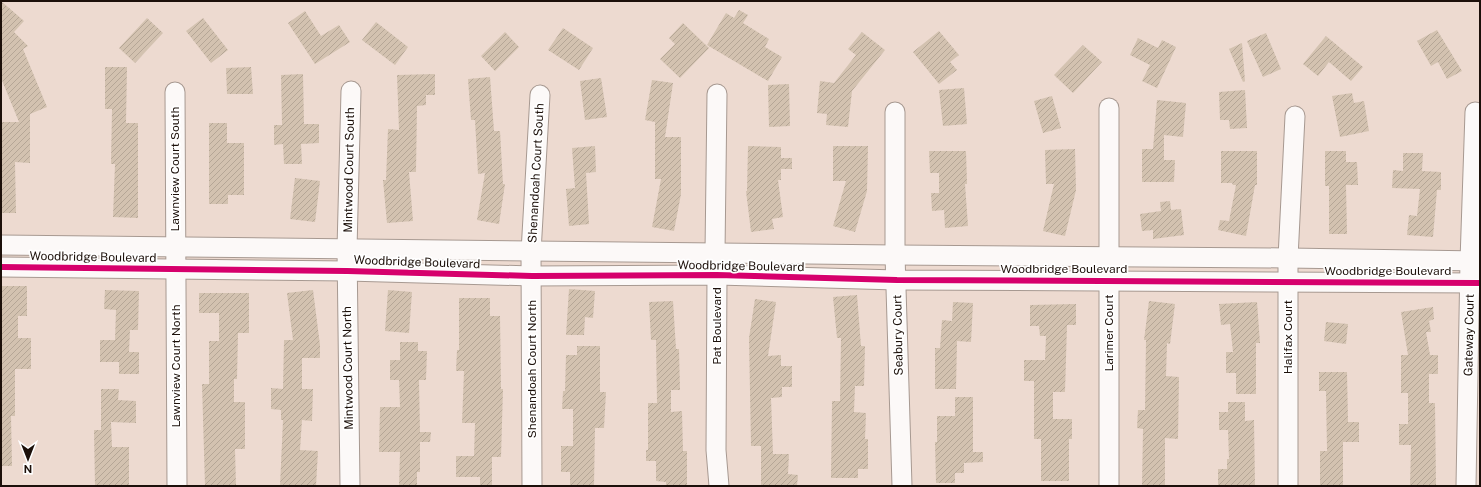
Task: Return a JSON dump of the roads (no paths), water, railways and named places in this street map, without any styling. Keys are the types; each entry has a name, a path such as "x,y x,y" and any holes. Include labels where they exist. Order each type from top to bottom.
{"street":[{"name":"Mintwood Court South","path":"347,249 351,91"},
{"name":"Lawnview Court South","path":"175,92 175,246"},
{"name":"Pat Boulevard","path":"717,94 715,252 717,275 716,450 719,486"},
{"name":"Shenandoah Court South","path":"531,252 540,95"},
{"name":"Larimer Court","path":"1109,108 1109,486"},
{"name":"Seabury Court","path":"895,112 895,255 897,280 902,486"},
{"name":"Gateway Court","path":"1466,486 1475,283 1475,112"},
{"name":"Halifax Court","path":"1288,486 1288,258 1295,116"},
{"name":"Woodbridge Boulevard","path":"1,244 531,252 715,252 1475,261"},
{"name":"Lawnview Court North","path":"175,246 177,486"},
{"name":"Mintwood Court North","path":"347,249 350,486"},
{"name":"Shenandoah Court North","path":"531,252 532,486"},
{"name":"Woodbridge Boulevard","path":"1,267 347,271 532,276 717,275 897,280 1475,283"}]}
